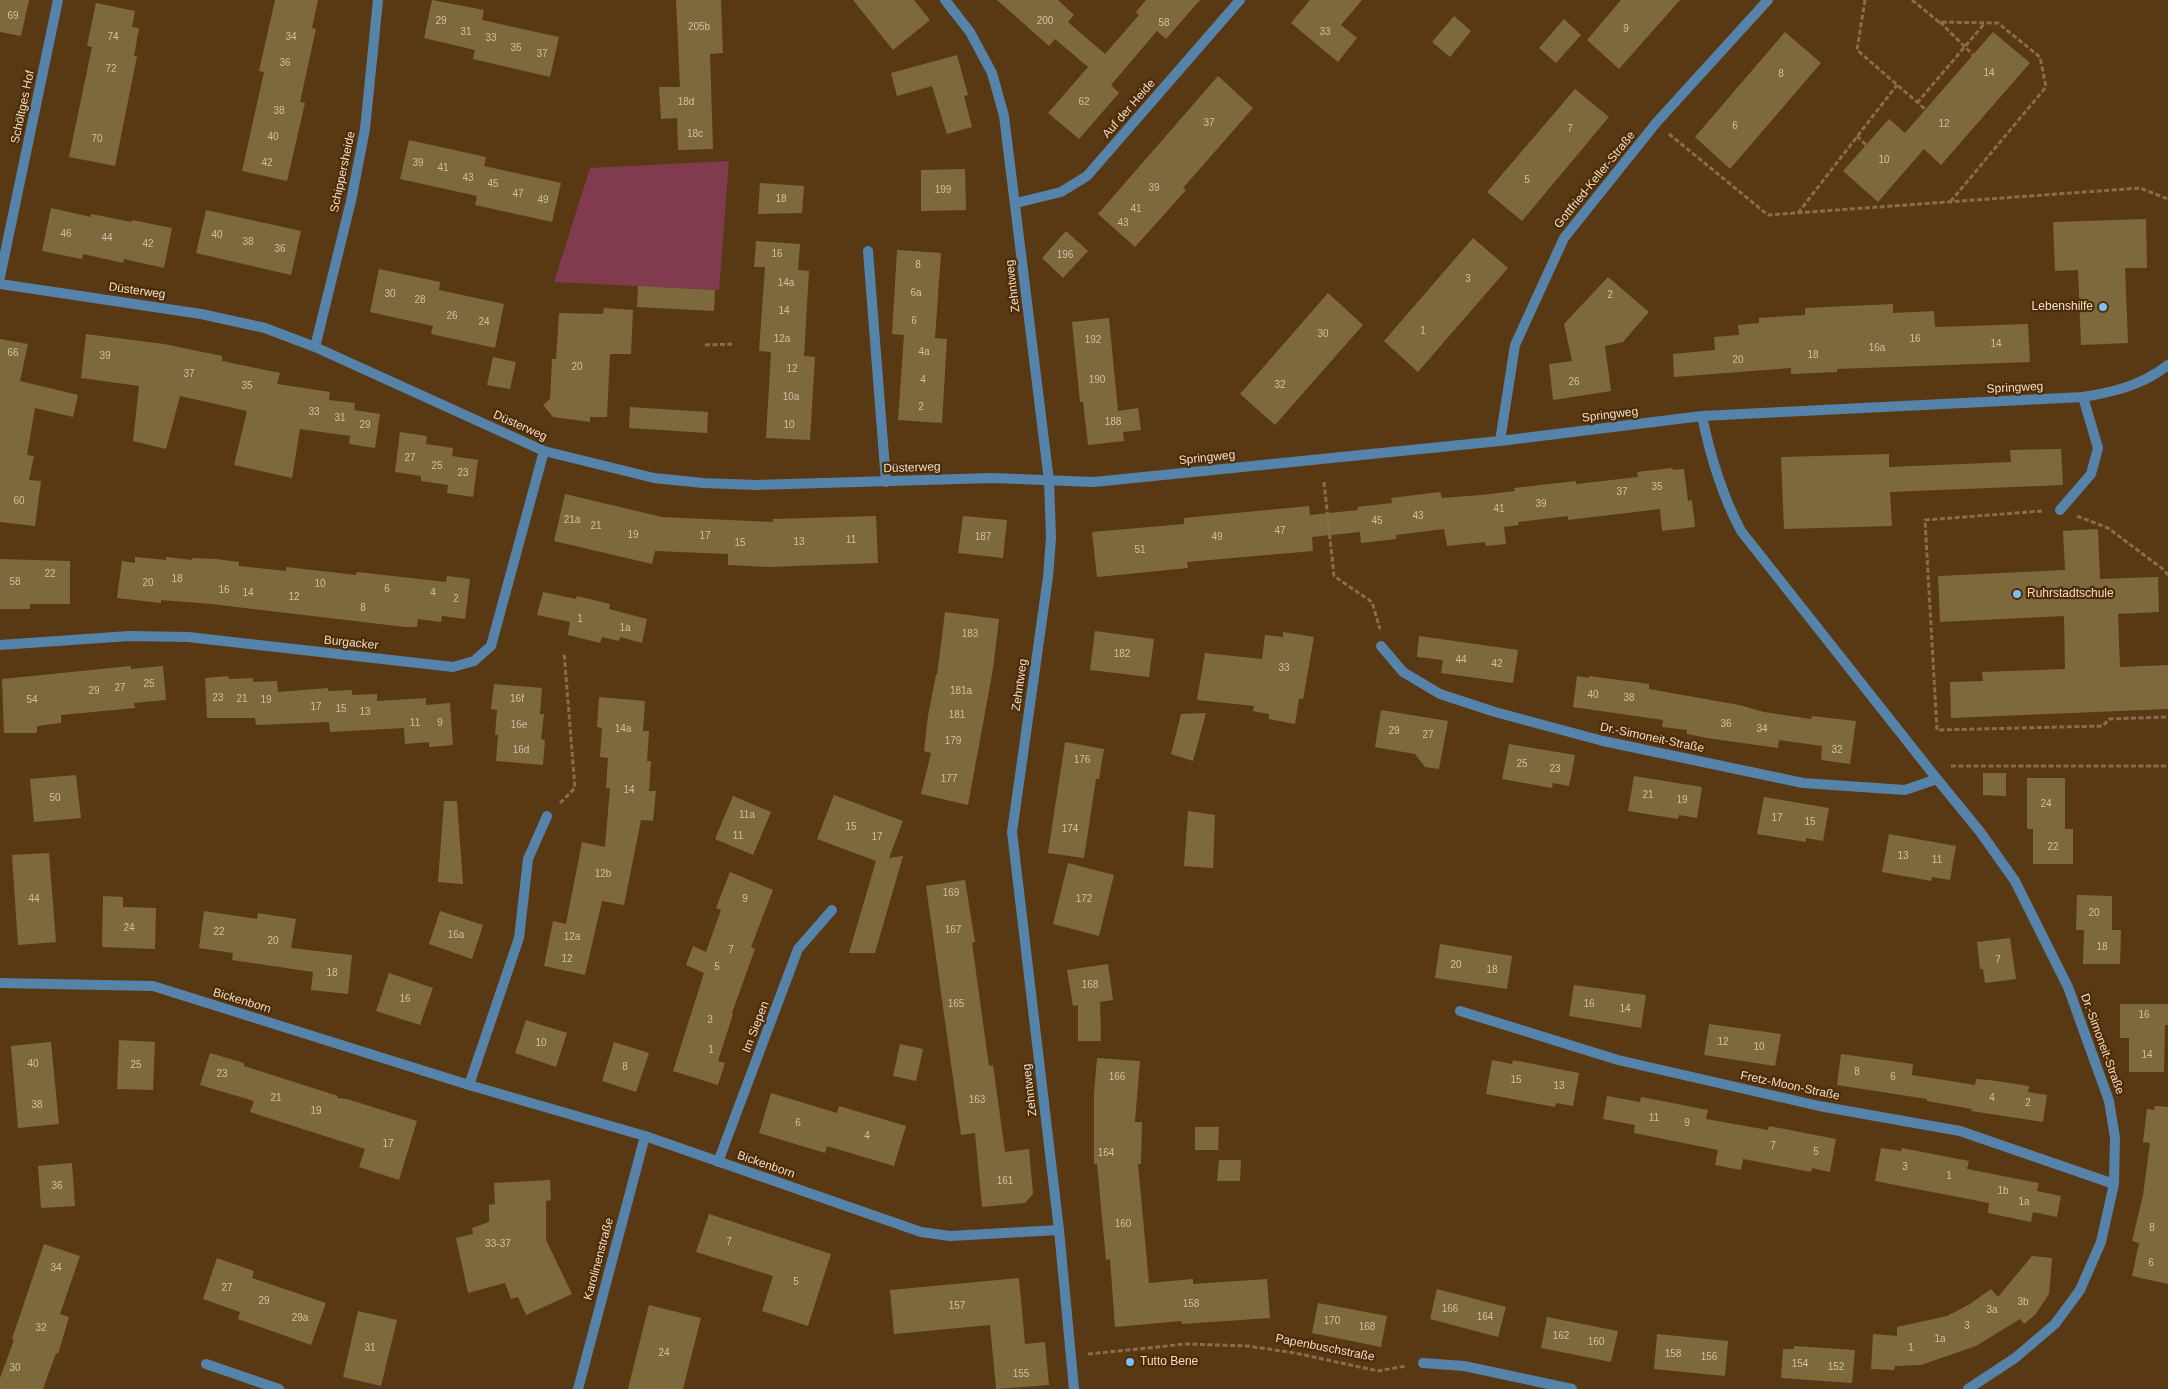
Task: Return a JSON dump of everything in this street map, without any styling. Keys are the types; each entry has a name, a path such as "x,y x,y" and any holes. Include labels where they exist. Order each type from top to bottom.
{"street":[{"name":"Schöltges Hof","path":"0,277 58,0"},
{"name":"Schippersheide","path":"315,347 350,202 365,129 378,0"},
{"name":"Zehntweg","path":"945,0 970,32 992,73 1004,116 1049,481 1051,538 1048,577 1012,832 1059,1230 1074,1389"},
{"name":"Auf der Heide","path":"1016,203 1061,192 1087,176 1240,0"},
{"name":"Gottfried-Keller-Straße","path":"1500,441 1515,345 1564,238 1656,124 1768,0"},
{"path":"868,251 886,482"},
{"name":"Düsterweg","path":"0,284 201,314 265,328 315,347 544,450 654,478 703,483 755,485 992,478 1049,481"},
{"name":"Springweg","path":"1049,481 1094,482 1500,441 1702,416 2083,398 2111,393 2137,384 2168,365"},
{"path":"2060,510 2091,474 2098,448 2083,398"},
{"name":"Dr.-Simoneit-Straße","path":"1702,416 1708,443 1729,508 1741,531 1981,833 2015,881 2068,987 2109,1100 2115,1138 2114,1184 2101,1242 2080,1290 2055,1324 2015,1358 1968,1389"},
{"name":"Burgacker","path":"0,645 129,636 188,637 453,667 474,661 491,646 544,450"},
{"name":"Dr.-Simoneit-Straße","path":"1381,646 1404,672 1440,694 1495,712 1603,741 1803,783 1905,790 1937,779"},
{"path":"469,1085 519,938 528,859 547,816"},
{"name":"Im Siepen","path":"718,1162 798,949 832,910"},
{"name":"Bickenborn","path":"0,983 153,986 469,1085 645,1136 921,1232 950,1236 1059,1230"},
{"name":"Fretz-Moon-Straße","path":"1460,1011 1618,1060 1819,1106 1960,1131 2114,1184"},
{"name":"Karolinenstraße","path":"578,1389 645,1136"},
{"path":"1423,1363 1464,1366 1572,1389"},
{"path":"206,1364 279,1389"}],"path":[{"path":"1865,0 1858,50 1925,110"},
{"path":"1912,0 1973,54"},
{"path":"1939,22 1998,23 2040,57 2046,87 1950,202"},
{"path":"1917,103 1986,23"},
{"path":"1798,213 1896,85"},
{"path":"1656,124 1768,215 2140,188 2168,199"},
{"path":"1857,136 1866,145"},
{"path":"706,345 732,344"},
{"path":"1324,482 1334,576 1372,602 1379,623 1381,646"},
{"path":"2168,575 2108,528 2060,510 1925,520 1937,730 2103,726 2109,719 2168,717"},
{"path":"547,816 575,788 564,652"},
{"path":"1928,766 2168,766"},
{"name":"Papenbuschstraße","path":"1071,1356 1186,1344 1248,1346 1295,1353 1378,1371 1423,1363"}],"shaded area":[{"path":"729,161 719,290 554,282 590,168"}],"building":[{"path":"0,0 29,0 21,36 0,32"},
{"path":"275,0 318,0 312,28 316,29 300,102 305,103 287,181 242,171 264,72 259,71"},
{"path":"432,0 484,10 482,20 559,37 550,77 473,59 475,50 424,38"},
{"path":"676,0 721,0 723,53 710,54 713,149 678,150 677,118 661,119 659,87 680,87"},
{"path":"853,0 914,0 930,20 893,50"},
{"path":"997,0 1058,0 1074,15 1068,22 1105,54 1139,15 1136,12 1146,0 1200,0 1166,39 1157,31 1111,85 1119,93 1079,139 1048,113 1088,67 1055,39 1049,46"},
{"path":"1310,0 1362,0 1341,25 1357,38 1338,62 1291,23"},
{"path":"1621,0 1680,0 1619,69 1587,40"},
{"path":"96,3 135,11 132,27 139,28 134,56 137,56 115,166 69,157 92,47 87,46"},
{"path":"1454,16 1471,31 1450,57 1432,42"},
{"path":"1564,19 1581,35 1556,63 1539,48"},
{"path":"1785,32 1821,63 1730,169 1695,137"},
{"path":"1993,32 2030,63 1941,165 1924,149 1878,202 1843,171 1889,119 1905,133"},
{"path":"957,55 968,95 964,96 972,127 947,134 932,86 897,96 891,73"},
{"path":"1218,76 1253,108 1183,188 1186,190 1135,247 1098,214"},
{"path":"1575,89 1609,117 1522,221 1487,192"},
{"path":"409,140 486,157 484,166 561,183 552,222 475,205 477,196 400,179"},
{"path":"965,169 966,210 921,211 921,170"},
{"path":"760,183 804,186 802,213 758,214"},
{"path":"51,208 91,217 91,214 172,228 164,268 124,259 123,263 83,254 82,259 42,251"},
{"path":"206,210 301,231 291,275 196,253"},
{"name":"Lebenshilfe","path":"2146,219 2147,268 2125,268 2128,343 2081,345 2078,270 2055,271 2053,222"},
{"path":"1066,231 1088,251 1063,278 1042,258"},
{"path":"1473,238 1508,268 1418,372 1384,341"},
{"path":"756,241 800,244 798,270 809,271 804,356 815,357 810,440 766,438 771,352 759,351 765,267 754,267"},
{"path":"897,250 941,253 935,338 947,339 942,423 898,420 904,335 892,334"},
{"path":"379,269 440,282 439,290 504,304 495,348 431,334 433,326 370,312"},
{"path":"1608,277 1649,312 1623,342 1605,346 1611,391 1553,400 1549,364 1572,361 1564,324"},
{"path":"638,286 715,290 714,311 637,307"},
{"path":"1328,293 1363,325 1275,425 1240,394"},
{"path":"1893,304 1893,313 1934,311 1935,327 2028,324 2030,362 1837,369 1837,372 1791,374 1791,368 1674,377 1673,354 1715,350 1714,337 1739,335 1738,325 1759,323 1759,318 1805,315 1805,308"},
{"path":"604,308 633,310 631,354 610,354 607,417 590,417 590,422 553,417 543,405 550,399 552,359 556,359 559,313 603,314"},
{"path":"1109,318 1118,411 1138,408 1141,430 1123,432 1124,441 1088,445 1083,402 1080,402 1072,322"},
{"path":"86,334 164,344 222,356 222,361 280,373 277,384 330,392 329,400 355,403 354,410 380,414 375,448 349,444 350,436 300,429 292,478 234,465 247,411 180,396 166,449 133,441 139,386 81,378"},
{"path":"0,339 28,344 20,381 78,395 73,417 35,408 27,455 34,456 29,480 41,481 35,526 0,522"},
{"path":"493,357 516,362 510,389 487,385"},
{"path":"630,407 708,412 707,433 629,428"},
{"path":"400,432 427,436 426,444 453,448 452,456 478,460 473,497 447,493 448,485 421,481 421,476 395,472"},
{"path":"2061,449 2063,485 1890,492 1892,526 1784,529 1781,457 1889,454 1889,467 2011,462 2010,450"},
{"path":"1672,468 1673,470 1684,469 1688,501 1692,500 1695,527 1662,531 1660,509 1568,520 1568,516 1518,522 1519,525 1504,527 1506,544 1486,546 1485,542 1447,546 1444,529 1396,535 1396,539 1361,543 1360,532 1312,537 1313,551 1187,562 1188,568 1097,577 1092,532 1184,524 1184,518 1309,506 1310,515 1358,510 1357,507 1392,503 1391,498 1440,492 1442,498 1481,495 1515,491 1514,488 1638,477 1637,472"},
{"path":"565,494 662,517 773,522 773,519 876,516 878,563 769,567 728,565 728,554 655,551 652,564 554,541"},
{"path":"963,516 1007,520 1003,558 958,553"},
{"path":"2098,529 2100,579 2158,577 2159,612 2118,614 2120,667 2168,665 2168,709 1951,718 1950,682 1983,681 1982,672 2065,669 2064,616 1940,622 1938,576 2065,570 2063,531"},
{"path":"135,557 166,560 166,557 192,560 192,558 216,559 239,562 239,566 286,571 286,567 356,575 357,572 446,582 447,576 470,579 465,619 442,616 441,622 418,619 417,627 405,627 211,604 161,600 161,603 117,598 122,561 135,563"},
{"path":"0,559 70,561 70,604 30,604 30,609 0,609"},
{"path":"543,592 576,599 577,596 610,604 609,609 647,619 642,643 620,637 619,641 602,637 600,643 568,635 570,622 537,615"},
{"path":"945,612 999,619 993,669 968,805 921,794 931,753 924,751 928,716 937,675"},
{"path":"1095,631 1154,639 1149,677 1090,670"},
{"path":"1283,632 1314,637 1303,699 1299,699 1295,724 1269,719 1269,714 1253,711 1254,706 1197,700 1205,653 1262,659 1265,635 1283,637"},
{"path":"1419,636 1518,650 1513,683 1441,673 1443,660 1417,657"},
{"path":"131,666 131,669 163,666 166,700 134,703 135,708 61,715 61,723 37,726 37,733 4,733 2,679"},
{"path":"228,676 229,679 253,678 253,682 277,681 278,692 328,688 328,691 352,690 352,695 377,694 377,701 426,698 426,705 450,703 453,745 429,747 429,742 405,744 404,728 330,732 329,722 256,725 255,718 207,718 205,678"},
{"path":"1577,676 1649,684 1649,689 1739,705 1764,712 1811,719 1812,716 1856,721 1850,764 1821,760 1822,746 1779,740 1778,748 1707,738 1687,734 1687,730 1662,727 1663,720 1573,707"},
{"path":"494,684 542,688 540,714 544,714 541,739 545,740 543,765 496,761 498,735 495,735 497,710 491,709"},
{"path":"599,697 645,701 643,731 649,731 647,761 651,761 649,791 656,791 653,821 641,820 624,905 602,901 585,975 544,966 553,921 566,924 582,842 605,847 610,788 606,788 608,758 600,757 602,728 597,727"},
{"path":"1381,710 1448,721 1439,769 1425,767 1415,754 1375,747"},
{"path":"1206,713 1193,761 1171,754 1181,714"},
{"path":"1065,742 1104,749 1099,779 1096,779 1084,858 1048,853"},
{"path":"1509,744 1575,755 1569,786 1553,783 1552,788 1502,779"},
{"path":"1983,773 2006,773 2006,796 1983,795"},
{"path":"76,775 81,818 34,822 30,779"},
{"path":"1634,776 1702,787 1697,818 1679,815 1678,819 1628,811"},
{"path":"2027,778 2065,778 2065,829 2073,829 2073,864 2033,864 2033,829 2027,829"},
{"path":"834,795 903,821 889,858 903,856 875,953 849,953 876,861 817,839"},
{"path":"733,796 771,812 753,855 715,839"},
{"path":"1764,797 1829,808 1823,841 1806,838 1806,842 1757,834"},
{"path":"444,801 457,801 463,884 438,882"},
{"path":"1188,811 1215,815 1213,868 1184,866"},
{"path":"1889,834 1956,846 1950,880 1932,877 1931,881 1882,872"},
{"path":"49,853 56,942 18,945 12,855"},
{"path":"1068,863 1114,875 1099,936 1053,924"},
{"path":"730,872 773,890 751,947 755,949 732,1013 718,1061 725,1063 718,1085 673,1071 704,973 686,965 693,946 706,952 721,910 716,908"},
{"path":"965,880 975,942 972,943 989,1066 993,1065 1005,1152 1029,1149 1033,1194 1025,1203 982,1207 975,1133 961,1135 926,886"},
{"path":"2077,895 2112,896 2112,930 2121,930 2120,964 2083,964 2084,930 2076,930"},
{"path":"103,896 123,897 123,907 156,908 155,949 102,947"},
{"path":"204,911 257,919 258,913 296,919 291,948 352,955 348,994 311,990 313,972 232,960 233,953 199,948"},
{"path":"440,911 483,925 472,959 429,944"},
{"path":"2010,938 2016,979 1985,983 1983,969 1980,969 1977,942"},
{"path":"1440,944 1512,956 1507,989 1435,978"},
{"path":"1108,964 1113,1000 1100,1002 1101,1041 1078,1041 1078,1005 1073,1006 1067,970"},
{"path":"389,973 433,988 420,1025 376,1011"},
{"path":"1574,985 1646,995 1641,1028 1569,1016"},
{"path":"2120,1004 2168,1004 2168,1025 2165,1025 2164,1072 2129,1072 2129,1038 2120,1038"},
{"path":"526,1020 567,1033 556,1067 515,1053"},
{"path":"1709,1024 1781,1034 1775,1066 1704,1055"},
{"path":"119,1040 155,1042 153,1090 117,1089"},
{"path":"51,1042 59,1124 18,1128 11,1046"},
{"path":"614,1042 649,1053 636,1092 602,1081"},
{"path":"900,1044 923,1049 916,1081 893,1076"},
{"path":"210,1053 338,1096 337,1098 347,1099 417,1121 399,1180 359,1167 365,1149 250,1112 254,1101 200,1085"},
{"path":"1841,1054 1913,1064 1912,1075 1975,1085 1976,1079 2029,1086 2028,1092 2047,1095 2043,1122 1971,1111 1972,1109 1927,1101 1927,1099 1837,1085"},
{"path":"1097,1058 1140,1061 1135,1122 1142,1122 1141,1164 1138,1164 1149,1283 1193,1279 1193,1284 1267,1279 1270,1318 1182,1324 1181,1321 1115,1327 1110,1259 1106,1260 1097,1164 1094,1164 1094,1094"},
{"path":"1492,1060 1512,1064 1513,1060 1579,1073 1573,1106 1556,1103 1555,1107 1486,1094"},
{"path":"771,1093 837,1113 839,1106 906,1126 894,1166 827,1146 825,1153 759,1133"},
{"path":"1607,1096 1640,1102 1641,1097 1708,1110 1706,1119 1768,1130 1769,1126 1836,1139 1830,1172 1812,1168 1811,1172 1743,1159 1741,1170 1715,1165 1718,1150 1634,1133 1635,1125 1603,1119"},
{"path":"2155,1106 2168,1107 2168,1284 2132,1276 2139,1243 2132,1241 2143,1195 2150,1143 2143,1142 2147,1109 2154,1110"},
{"path":"1195,1127 1219,1127 1218,1150 1195,1150"},
{"path":"1881,1148 1901,1151 1902,1148 1969,1161 1967,1169 2039,1183 2037,1191 2061,1196 2057,1217 2033,1212 2031,1222 1988,1213 1989,1203 1875,1181"},
{"path":"1219,1160 1241,1160 1240,1181 1217,1181"},
{"path":"72,1163 75,1206 41,1208 38,1166"},
{"path":"550,1180 551,1200 546,1201 546,1240 572,1294 526,1315 518,1297 511,1299 505,1283 468,1293 456,1238 473,1234 472,1228 489,1222 489,1205 495,1204 494,1183"},
{"path":"709,1214 831,1254 808,1326 762,1311 773,1276 696,1252"},
{"path":"44,1244 80,1256 60,1314 69,1317 58,1354 56,1353 43,1389 0,1389 0,1378"},
{"path":"2032,1256 2052,1258 2049,1294 2035,1315 2024,1324 2020,1319 1976,1346 1921,1365 1895,1366 1894,1370 1871,1369 1873,1334 1897,1336 1897,1327 1947,1316 1970,1304 1991,1289 1998,1297"},
{"path":"217,1258 254,1271 252,1278 326,1303 311,1345 238,1319 240,1312 203,1299"},
{"path":"1019,1278 1025,1344 1045,1342 1049,1385 996,1389 990,1325 894,1334 890,1290"},
{"path":"1437,1289 1506,1307 1498,1337 1430,1319"},
{"path":"1318,1303 1387,1316 1381,1347 1312,1333"},
{"path":"649,1305 701,1318 683,1389 628,1389"},
{"path":"358,1311 397,1320 381,1386 343,1377"},
{"path":"1547,1317 1618,1331 1611,1362 1541,1348"},
{"path":"1657,1334 1728,1341 1725,1376 1654,1369"},
{"path":"1794,1346 1855,1350 1852,1383 1781,1378 1783,1349 1794,1349"}],"place":[{"name":"Lebenshilfe","path":"2103,307"},
{"name":"Ruhrstadtschule","path":"2017,594"},
{"name":"Tutto Bene","path":"1130,1362"}]}
